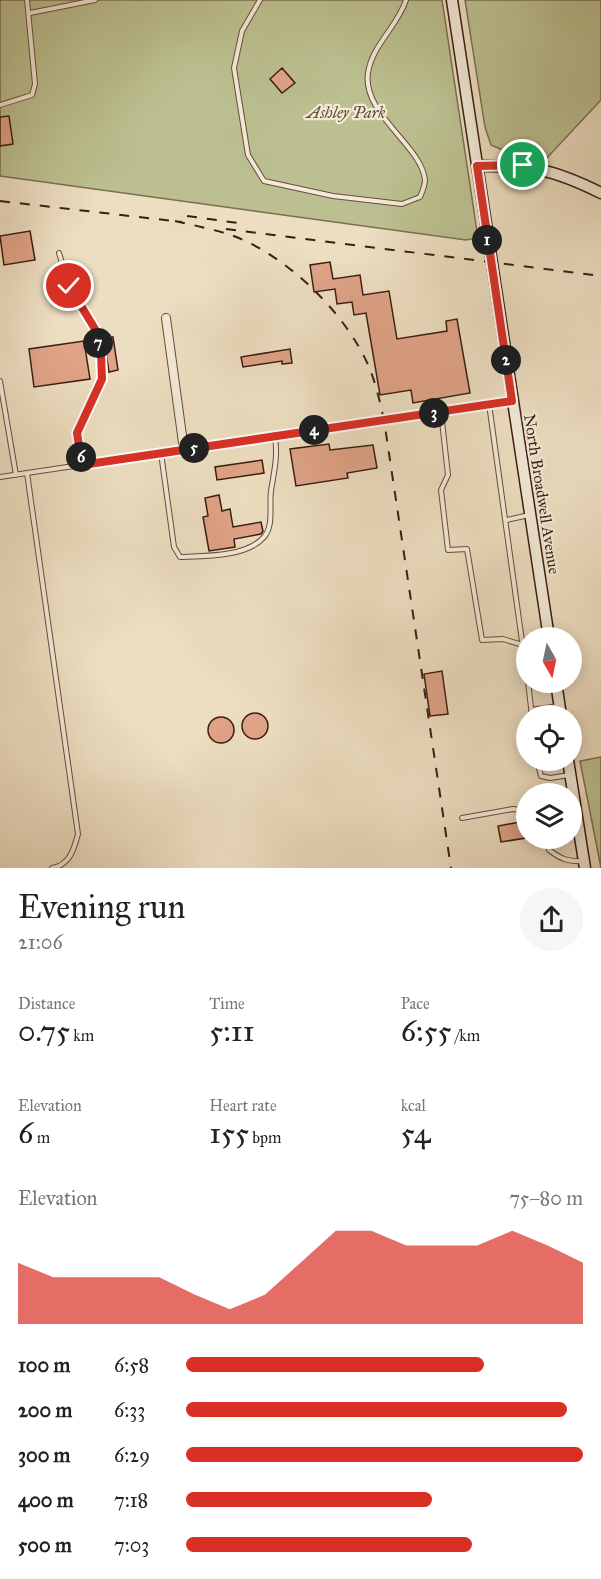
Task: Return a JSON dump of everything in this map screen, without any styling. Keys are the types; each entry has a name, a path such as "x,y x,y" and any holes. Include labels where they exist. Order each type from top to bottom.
{"main road":[{"name":"North Broadwell Avenue","path":"452,0 547,627"},
{"path":"477,166 523,165 543,169 601,193"},
{"path":"569,771 571,783"},
{"path":"581,849 584,864"}],"street":[{"path":"166,318 184,450"},
{"path":"161,453 512,401"}],"lane":[{"path":"0,105 32,95 35,84 27,0"},
{"path":"30,13 95,0"},
{"path":"260,0 242,31 234,68 248,155 264,181 333,196 402,204 420,197 425,183 422,168 378,109 370,92 368,74 375,53 396,23 406,0"},
{"path":"60,253 69,286 95,329 101,353 102,379 77,433 82,465"},
{"path":"0,381 16,475"},
{"path":"489,404 522,627"},
{"path":"441,412 448,475 441,490 448,550 467,549 482,640 503,639 516,643"},
{"path":"0,477 161,453 174,547 180,557 243,550 265,536 269,523 271,491 278,457 275,436"},
{"path":"27,473 78,834 72,855 60,867 52,868"},
{"path":"507,520 530,515"},
{"path":"540,771 541,776 550,778 570,775"},
{"path":"462,818 516,809"},
{"path":"549,849 568,862 584,864"}],"green space":[{"name":"Ashley Park","path":"0,0 442,0 478,238 466,240 0,176"},
{"path":"465,0 601,0 601,100 545,160 507,152 491,145 485,127"},
{"path":"601,757 601,868 582,771 582,761"}],"building":[{"path":"282,68 295,83 282,93 270,79"},
{"path":"9,116 13,144 0,146 0,117"},
{"path":"30,231 35,260 4,265 0,236"},
{"path":"330,262 333,279 360,275 363,295 389,291 397,339 447,331 446,321 457,319 470,393 413,403 411,390 380,395 366,313 354,315 352,302 337,304 335,289 314,292 310,265"},
{"path":"113,337 118,370 109,372 104,339"},
{"path":"84,341 90,379 34,387 29,349"},
{"path":"290,349 292,363 282,364 282,361 243,367 241,357"},
{"path":"329,444 330,450 373,445 377,468 347,473 348,478 296,486 290,449"},
{"path":"262,460 264,473 217,480 215,467"},
{"path":"219,495 222,511 230,509 233,527 261,522 263,531 261,534 234,539 235,547 209,551 203,517 208,516 205,498"},
{"path":"442,671 448,714 430,716 424,674"},
{"path":"255,713 264,717 268,726 264,735 255,739 246,735 242,726 246,717"},
{"path":"221,717 230,721 234,730 230,739 221,743 212,739 208,730 212,721"},
{"path":"516,823 516,840 501,842 498,826"}],"railway":[{"path":"0,201 182,222"},
{"path":"187,216 238,223"},
{"path":"175,221 228,234 271,255 292,270 329,306 345,326 369,367 384,420 451,868"},
{"path":"226,229 601,276"}],"route":[{"path":"69,286 95,329 101,353 102,379 77,433 82,465 512,401 477,166 523,165"}]}
